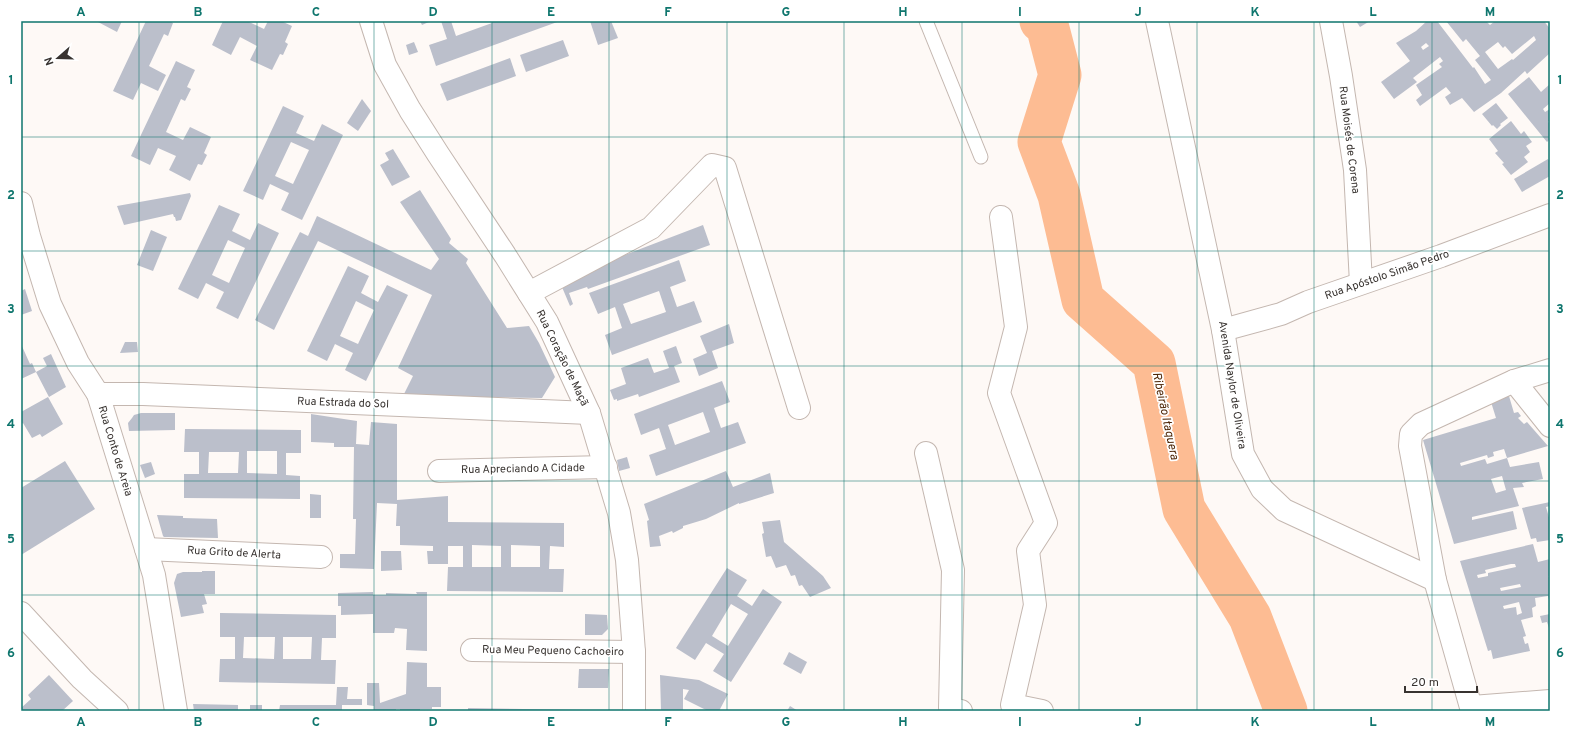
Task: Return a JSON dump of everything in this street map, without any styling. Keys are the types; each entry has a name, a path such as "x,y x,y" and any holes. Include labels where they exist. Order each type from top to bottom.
{"street":[{"name":"Rua Coração de Maçã","path":"372,21 385,65 410,110 547,322 589,413 619,513 627,560 634,652 634,711"},
{"name":"Avenida Naylor de Oliveira","path":"1157,21 1223,330 1243,454 1262,489 1284,510 1435,580"},
{"name":"Rua Moisés de Corena","path":"1331,21 1356,170 1361,283"},
{"path":"529,293 651,228 712,165 725,168 799,408"},
{"name":"Rua Conto de Areia","path":"21,203 29,236 50,304 78,363 98,394 154,575 176,711"},
{"name":"Rua Apóstolo Simão Pedro","path":"1223,330 1281,314 1308,302 1441,256 1550,215"},
{"path":"1001,217 1016,327 999,393 1046,523 1028,551 1035,605 1005,708 1042,711"},
{"path":"1550,370 1514,381 1421,424 1411,434 1410,446 1435,580 1472,709 1550,701"},
{"path":"1514,381 1550,426"},
{"name":"Rua Estrada do Sol","path":"98,394 143,394 589,413"},
{"path":"926,453 953,570 950,708 961,711"},
{"name":"Rua Apreciando A Cidade","path":"439,471 606,467"},
{"name":"Rua Grito de Alerta","path":"146,549 321,557"},
{"path":"21,612 82,679 117,711"},
{"name":"Rua Meu Pequeno Cachoeiro","path":"472,650 634,652"}],"lane":[{"path":"926,21 981,157"}],"building":[{"path":"98,21 122,21 117,32"},
{"path":"146,21 170,21 173,23 168,36 164,34 149,66 166,75 158,91 141,83 133,100 113,91"},
{"path":"223,21 247,21 264,29 268,21 281,21 292,26 285,42 288,44 283,55 280,54 272,70 250,60 257,46 240,37 231,55 212,45"},
{"path":"420,21 431,21 422,25"},
{"path":"441,21 451,21 456,36 492,23 491,21 560,21 436,66 429,45 447,39"},
{"path":"590,21 611,21 618,38 598,45"},
{"path":"1356,21 1370,21 1360,27"},
{"path":"1427,21 1437,21 1473,68 1474,67 1485,84 1491,80 1475,60 1480,56 1466,39 1463,42 1446,21 1489,21 1487,22 1490,25 1495,21 1544,21 1550,29 1550,53 1527,74 1525,71 1501,93 1474,112 1462,98 1450,105 1445,97 1451,93 1446,87 1420,106 1416,100 1422,95 1416,85 1442,67 1439,64 1443,61 1440,57 1413,78 1417,82 1394,99 1381,82 1410,61 1396,43 1416,31","holes":["1534,36 1536,40 1513,60 1512,59 1498,69 1485,52 1498,42 1503,48 1505,46 1512,54","1426,43 1429,46 1423,50 1421,47"]},
{"path":"563,40 569,56 526,72 520,55"},
{"path":"414,42 418,52 409,55 406,45"},
{"path":"510,58 516,76 447,101 440,84"},
{"path":"176,61 195,70 187,87 191,89 185,101 181,99 166,132 183,140 190,127 211,137 204,153 207,155 202,165 198,164 190,181 169,170 176,156 158,148 150,165 131,156"},
{"path":"1529,77 1541,92 1550,84 1550,103 1543,109 1545,112 1550,109 1550,120 1548,122 1550,123 1550,139 1547,142 1508,94"},
{"path":"362,99 371,111 358,131 347,123"},
{"path":"1496,103 1508,118 1500,124 1501,125 1497,129 1493,125 1492,126 1482,114"},
{"path":"283,106 304,116 296,133 314,141 322,124 343,135 302,220 281,210 289,193 270,184 263,200 243,191","holes":["291,142 309,150 293,184 275,176"]},
{"path":"1511,121 1521,134 1524,131 1532,142 1526,146 1530,152 1524,157 1528,162 1511,175 1502,164 1504,163 1495,153 1498,151 1489,139"},
{"path":"393,149 410,177 392,186 380,165 389,160 385,153"},
{"path":"1548,159 1550,162 1550,176 1522,192 1514,179"},
{"path":"420,190 451,239 449,243 468,259 466,263 507,328 529,326 539,343 555,377 542,398 403,396 413,376 398,368 432,295 318,241 274,330 255,320 300,232 308,236 317,216 431,270 439,259 400,202"},
{"path":"190,193 191,196 181,220 176,221 173,214 124,225 117,206"},
{"path":"219,205 240,214 232,231 250,240 258,223 279,233 238,319 216,308 224,292 206,283 198,299 178,289","holes":["228,240 245,248 229,283 212,275"]},
{"path":"703,225 710,245 588,289 587,287 569,293 573,304 570,306 559,280"},
{"path":"151,230 167,237 153,271 137,265"},
{"path":"679,260 686,281 670,287 677,307 694,301 702,322 612,355 605,335 622,328 615,307 598,314 589,293","holes":["659,291 666,312 631,324 623,304"]},
{"path":"348,266 369,276 361,293 378,302 387,285 408,295 366,381 345,370 353,353 335,344 327,361 307,351","holes":["356,301 374,310 358,344 340,336"]},
{"path":"25,289 32,311 21,315 21,291"},
{"path":"729,324 734,343 712,351 718,368 699,376 693,359 707,353 700,336"},
{"path":"125,342 137,342 138,352 120,353"},
{"path":"21,344 30,364 32,363 36,372 21,379"},
{"path":"676,346 682,363 674,366 680,382 639,397 638,394 617,401 617,399 614,400 610,390 626,384 621,368 648,358 654,373 669,368 663,351"},
{"path":"51,354 66,387 49,397 36,372 47,366 43,358"},
{"path":"722,381 730,402 714,408 721,428 738,422 746,443 656,476 649,455 666,449 659,428 641,435 634,414","holes":["703,412 710,432 675,445 668,425"]},
{"path":"1509,396 1514,413 1518,412 1521,416 1518,418 1524,424 1527,422 1548,446 1507,458 1510,467 1539,462 1543,479 1522,483 1524,487 1513,488 1519,506 1472,517 1472,520 1513,511 1517,529 1454,544 1423,440 1496,418 1491,402","holes":["1504,449 1507,458 1487,464 1485,459 1461,466 1460,463 1487,455 1488,458 1494,456 1493,452","1502,476 1506,490 1496,493 1491,479"]},
{"path":"48,397 63,424 42,437 40,434 32,438 23,423 21,424 21,412"},
{"path":"141,413 175,413 175,430 129,431 128,423 134,415"},
{"path":"311,414 357,421 356,444 369,445 371,422 397,424 397,500 448,496 448,522 564,523 564,547 550,546 549,569 564,569 563,592 447,591 448,567 463,567 463,546 448,546 448,564 428,564 427,551 433,551 433,546 400,545 400,526 396,526 397,504 377,503 374,569 340,568 340,554 355,554 356,519 353,519 354,447 334,447 334,443 311,442","holes":["472,545 501,546 501,567 472,567","511,545 540,546 540,567 511,567"]},
{"path":"185,429 301,430 301,453 286,453 286,475 300,476 300,499 184,498 184,474 199,474 199,452 184,452","holes":["247,451 277,451 277,474 247,473","209,452 239,452 238,473 208,473"]},
{"path":"627,457 630,468 619,471 617,460"},
{"path":"65,461 95,509 21,555 21,488"},
{"path":"151,462 155,474 145,478 140,465"},
{"path":"726,471 733,487 770,473 774,493 739,503 706,519 683,526 683,528 673,533 672,531 659,536 661,546 650,547 647,521 649,520 644,504"},
{"path":"310,494 321,495 321,518 310,518"},
{"path":"1550,502 1550,506 1546,507 1550,521 1550,540 1537,542 1536,538 1531,539 1522,508"},
{"path":"157,515 183,516 183,518 217,519 218,538 164,537"},
{"path":"780,520 784,542 823,576 831,588 810,597 802,585 799,586 795,575 791,576 786,565 776,568 771,556 766,557 762,534 764,533 762,522"},
{"path":"1533,544 1538,562 1550,559 1550,576 1548,576 1550,577 1550,603 1548,596 1535,598 1536,606 1532,608 1533,617 1521,620 1526,636 1523,637 1525,644 1528,643 1530,651 1493,659 1491,650 1488,651 1460,561","holes":["1515,564 1516,567 1488,573 1488,576 1478,578 1477,575 1486,573 1485,570","1520,584 1521,587 1501,591 1500,588","1519,602 1522,613 1517,615 1516,607 1504,609 1503,606"]},
{"path":"381,551 401,551 402,570 381,571"},
{"path":"727,568 747,580 737,596 752,606 763,589 782,602 731,682 713,671 724,654 706,643 695,660 676,648","holes":["731,604 748,614 728,646 712,636"]},
{"path":"215,571 215,594 204,594 207,604 202,605 204,613 181,617 174,583 177,574 183,572"},
{"path":"373,592 373,595 386,595 386,593 417,594 416,592 427,592 427,651 406,650 407,629 395,628 394,633 373,633 373,614 341,615 341,606 338,606 338,593"},
{"path":"220,613 336,615 336,638 322,638 321,660 336,660 335,684 219,682 220,659 235,659 235,637 220,637","holes":["244,637 275,637 274,659 243,658","283,637 312,637 311,659 283,659"]},
{"path":"585,614 607,615 608,629 602,635 585,635"},
{"path":"1550,614 1550,631 1547,622 1542,623 1540,616"},
{"path":"789,652 807,662 801,674 783,664"},
{"path":"407,662 427,663 427,687 441,687 441,707 420,709 420,711 400,711 400,709 396,709 396,711 374,711 374,706 367,705 367,683 379,683 380,703 406,694"},
{"path":"579,669 609,669 608,688 578,688"},
{"path":"49,675 73,701 62,711 21,711 21,708 31,699 28,695"},
{"path":"660,675 699,680 728,694 719,711 708,711 684,699 689,690 683,689 683,711 661,711"},
{"path":"337,687 348,687 347,699 362,699 362,705 342,705 342,711 279,711 280,705 336,705"},
{"path":"193,704 238,705 238,711 194,711"},
{"path":"250,705 262,705 262,711 250,711"},
{"path":"790,706 798,711 787,711"},
{"path":"468,708 584,710 584,711 468,711"}],"waterway":[{"name":"Ribeirão Itaquera","path":"1041,21 1047,25 1060,75 1039,142 1059,195 1083,300 1154,363 1184,509 1250,617 1286,711"}]}
